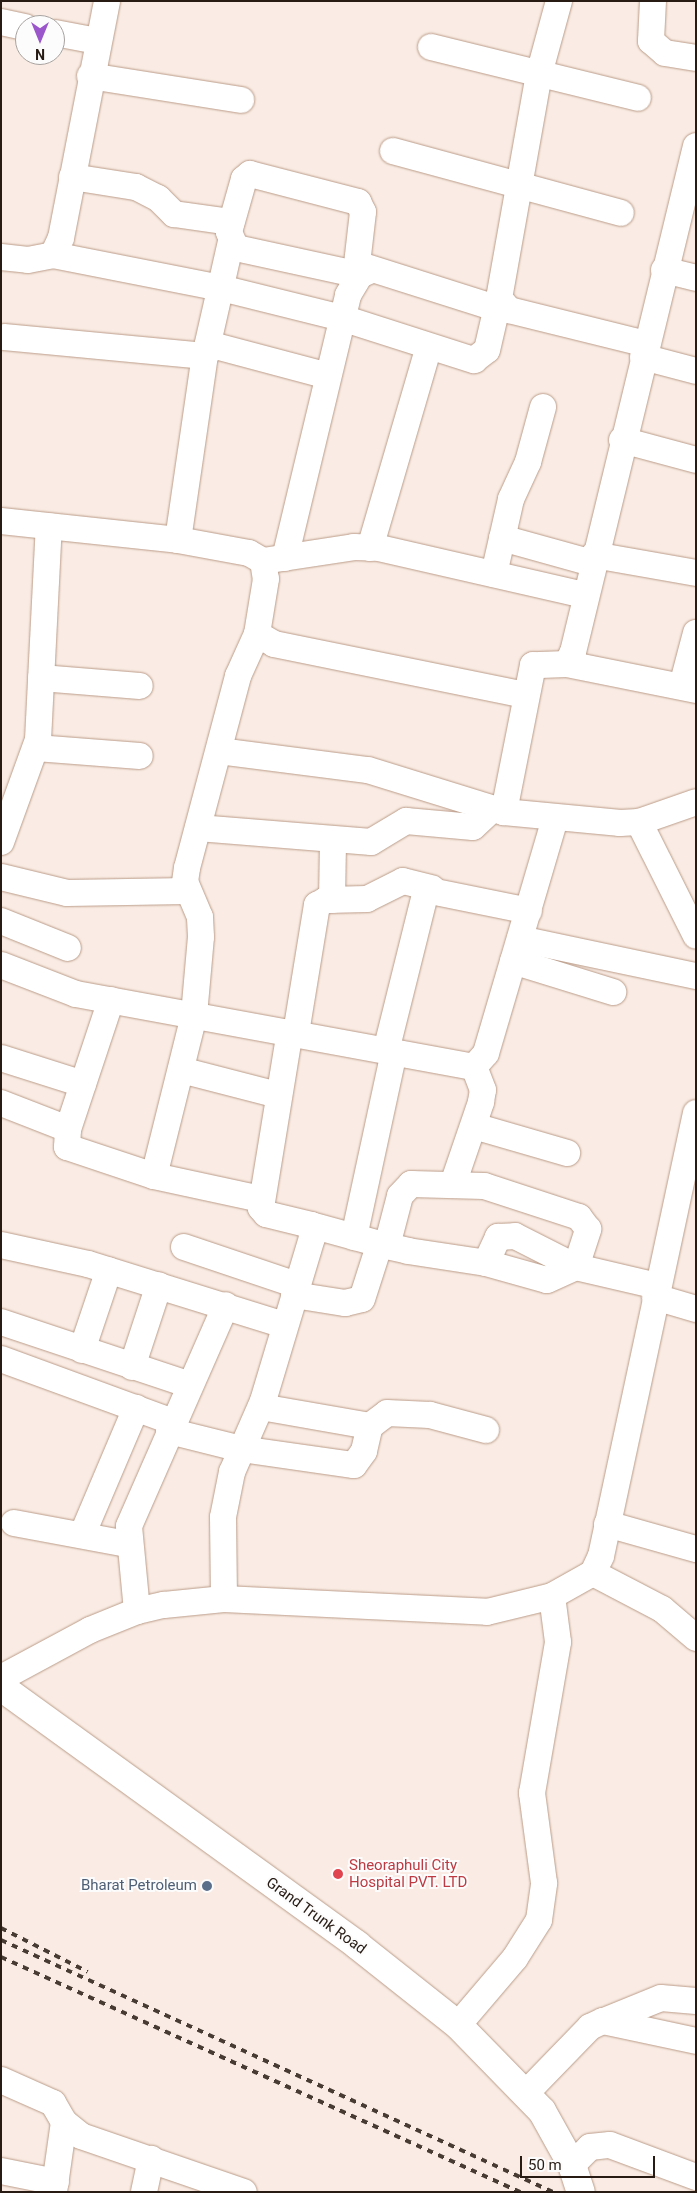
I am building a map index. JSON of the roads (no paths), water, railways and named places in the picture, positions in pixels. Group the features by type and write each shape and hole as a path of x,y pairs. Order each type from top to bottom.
{"main road":[{"name":"Grand Trunk Road","path":"1,1687 356,1945 458,2025 526,2093 572,2165 581,2192"}],"street":[{"path":"53,255 61,238 90,76 108,1"},
{"path":"1,257 28,260 53,255 221,288 342,318 465,358 482,358 498,303 539,74 559,1"},
{"path":"653,1 651,41 665,53 696,58"},
{"path":"1,22 15,25"},
{"path":"65,35 98,41"},
{"path":"431,47 638,98"},
{"path":"90,76 241,100"},
{"path":"567,664 696,146"},
{"path":"393,150 621,213"},
{"path":"178,540 207,350 240,188 250,174 358,202 364,212 357,264 365,272"},
{"path":"72,177 136,187 158,198 174,214 231,232 246,251 365,272 498,303 509,310 644,350 696,370"},
{"path":"664,270 696,278"},
{"path":"154,1176 194,1015 200,917 188,890 186,868 238,676 257,634 266,579 274,559 328,376 342,318 365,272"},
{"path":"4,337 207,350 328,376"},
{"path":"370,548 429,346"},
{"path":"494,574 502,538 543,407"},
{"path":"622,440 696,460"},
{"path":"1,520 178,540 274,559 370,548 585,595"},
{"path":"1,842 36,748 49,526"},
{"path":"502,538 593,559 696,573"},
{"path":"198,828 333,840 382,840 397,826 416,820 450,828 473,827 498,810 524,695 533,665 567,664 689,688 696,633"},
{"path":"257,634 293,650 524,695"},
{"path":"41,678 140,686"},
{"path":"36,748 140,756"},
{"path":"219,751 368,770 498,810 555,819 639,822 696,802"},
{"path":"474,1067 486,1053 555,819"},
{"path":"639,822 693,926"},
{"path":"332,900 333,840"},
{"path":"1,877 67,893 188,890"},
{"path":"184,1247 296,1290 345,1303 362,1298 383,1245 403,1188 453,1184 484,1186 579,1217 588,1229 576,1267 559,1277 537,1280 486,1263 383,1245 266,1214 260,1199 278,1095 293,1032 313,915 317,905 332,900 367,899 403,881 529,911"},
{"path":"354,1237 421,896 432,888"},
{"path":"1,921 68,948"},
{"path":"517,950 696,976"},
{"path":"517,950 613,992"},
{"path":"1,965 51,988 474,1067"},
{"path":"110,1000 68,1129 66,1141 72,1151 154,1176 260,1199"},
{"path":"1,1058 83,1084"},
{"path":"453,1184 474,1126 483,1090 474,1067"},
{"path":"181,1070 278,1095"},
{"path":"1,1103 68,1129"},
{"path":"1,1678 90,1630 137,1610 224,1599 460,1613 517,1607 552,1596 593,1572 607,1524 696,1113"},
{"path":"474,1126 567,1152"},
{"path":"224,1599 223,1518 241,1449 261,1407 284,1325 312,1238 311,1225"},
{"path":"486,1263 498,1237 506,1235 576,1267 656,1292 696,1309"},
{"path":"1,1245 109,1270 226,1305 284,1325"},
{"path":"82,1350 109,1270"},
{"path":"132,1367 159,1285"},
{"path":"137,1610 127,1544 137,1504 226,1305"},
{"path":"1,1322 190,1385"},
{"path":"1,1358 136,1408 171,1427 241,1449 354,1465 364,1451 370,1426 386,1413 404,1411 486,1430"},
{"path":"261,1407 370,1426"},
{"path":"82,1533 136,1408"},
{"path":"14,1523 42,1532 82,1533 127,1544"},
{"path":"607,1524 696,1549"},
{"path":"593,1572 636,1593 696,1638"},
{"path":"458,2025 515,1958 539,1920 544,1883 532,1793 558,1642 552,1596"},
{"path":"526,2093 590,2027 661,1998 696,2001"},
{"path":"603,2021 696,2041"},
{"path":"1,2080 42,2095 53,2102 64,2122 81,2136 244,2192"},
{"path":"1,2171 55,2187 64,2122"},
{"path":"572,2165 590,2147 610,2145 696,2177"},
{"path":"144,2192 151,2159"}],"railway":[{"path":"1,1928 88,1972"},
{"path":"1,1940 553,2192"},
{"path":"1,1957 520,2192"}],"place":[{"name":"Sheoraphuli City Hospital PVT. LTD","path":"338,1874"},
{"name":"Bharat Petroleum","path":"207,1886"}]}
